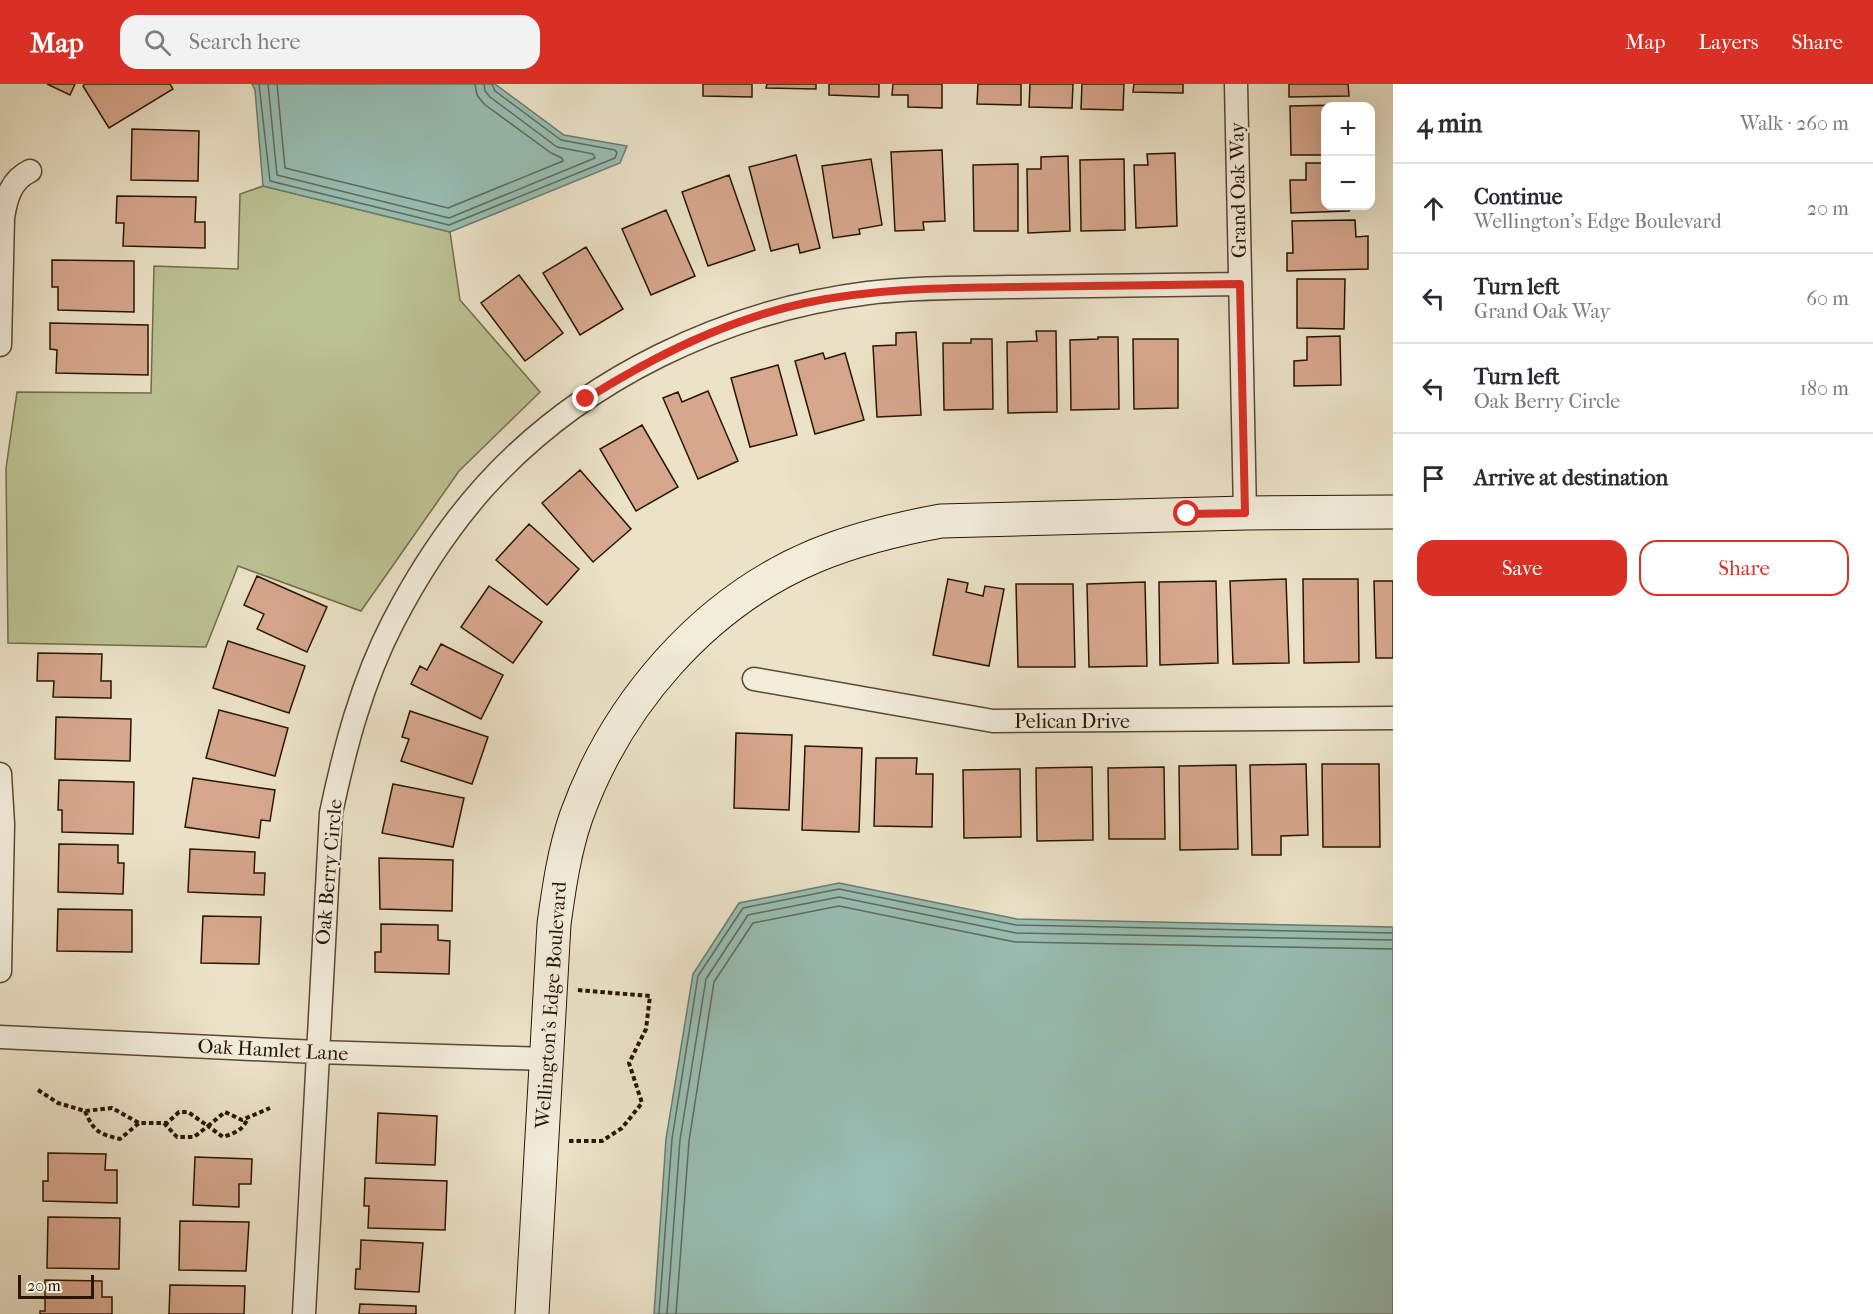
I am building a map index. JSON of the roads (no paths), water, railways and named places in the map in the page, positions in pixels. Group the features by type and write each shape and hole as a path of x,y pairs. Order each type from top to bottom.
{"street":[{"name":"Grand Oak Way","path":"1236,84 1245,513"},
{"path":"0,345 5,200 21,175 30,171"},
{"name":"Oak Berry Circle","path":"304,1314 331,813 346,744 369,677 393,623 428,561 462,513 487,484 534,439 586,399 642,365 691,341 741,321 805,303 869,292 923,289 1240,284"},
{"name":"Wellington's Edge Boulevard","path":"532,1314 554,924 561,871 576,819 596,768 622,721 654,678 691,639 726,609 765,582 813,557 863,538 941,521 1245,513 1393,512"},
{"name":"Pelican Drive","path":"754,679 993,721 1393,718"},
{"path":"0,774 3,824 0,971"},
{"name":"Oak Hamlet Lane","path":"0,1037 318,1052 546,1059"}],"water":[{"path":"252,84 495,84 564,135 627,146 620,163 450,232 263,186 255,90"},
{"path":"839,883 1017,919 1393,927 1393,1314 654,1314 666,1139 693,974 739,903"}]}
